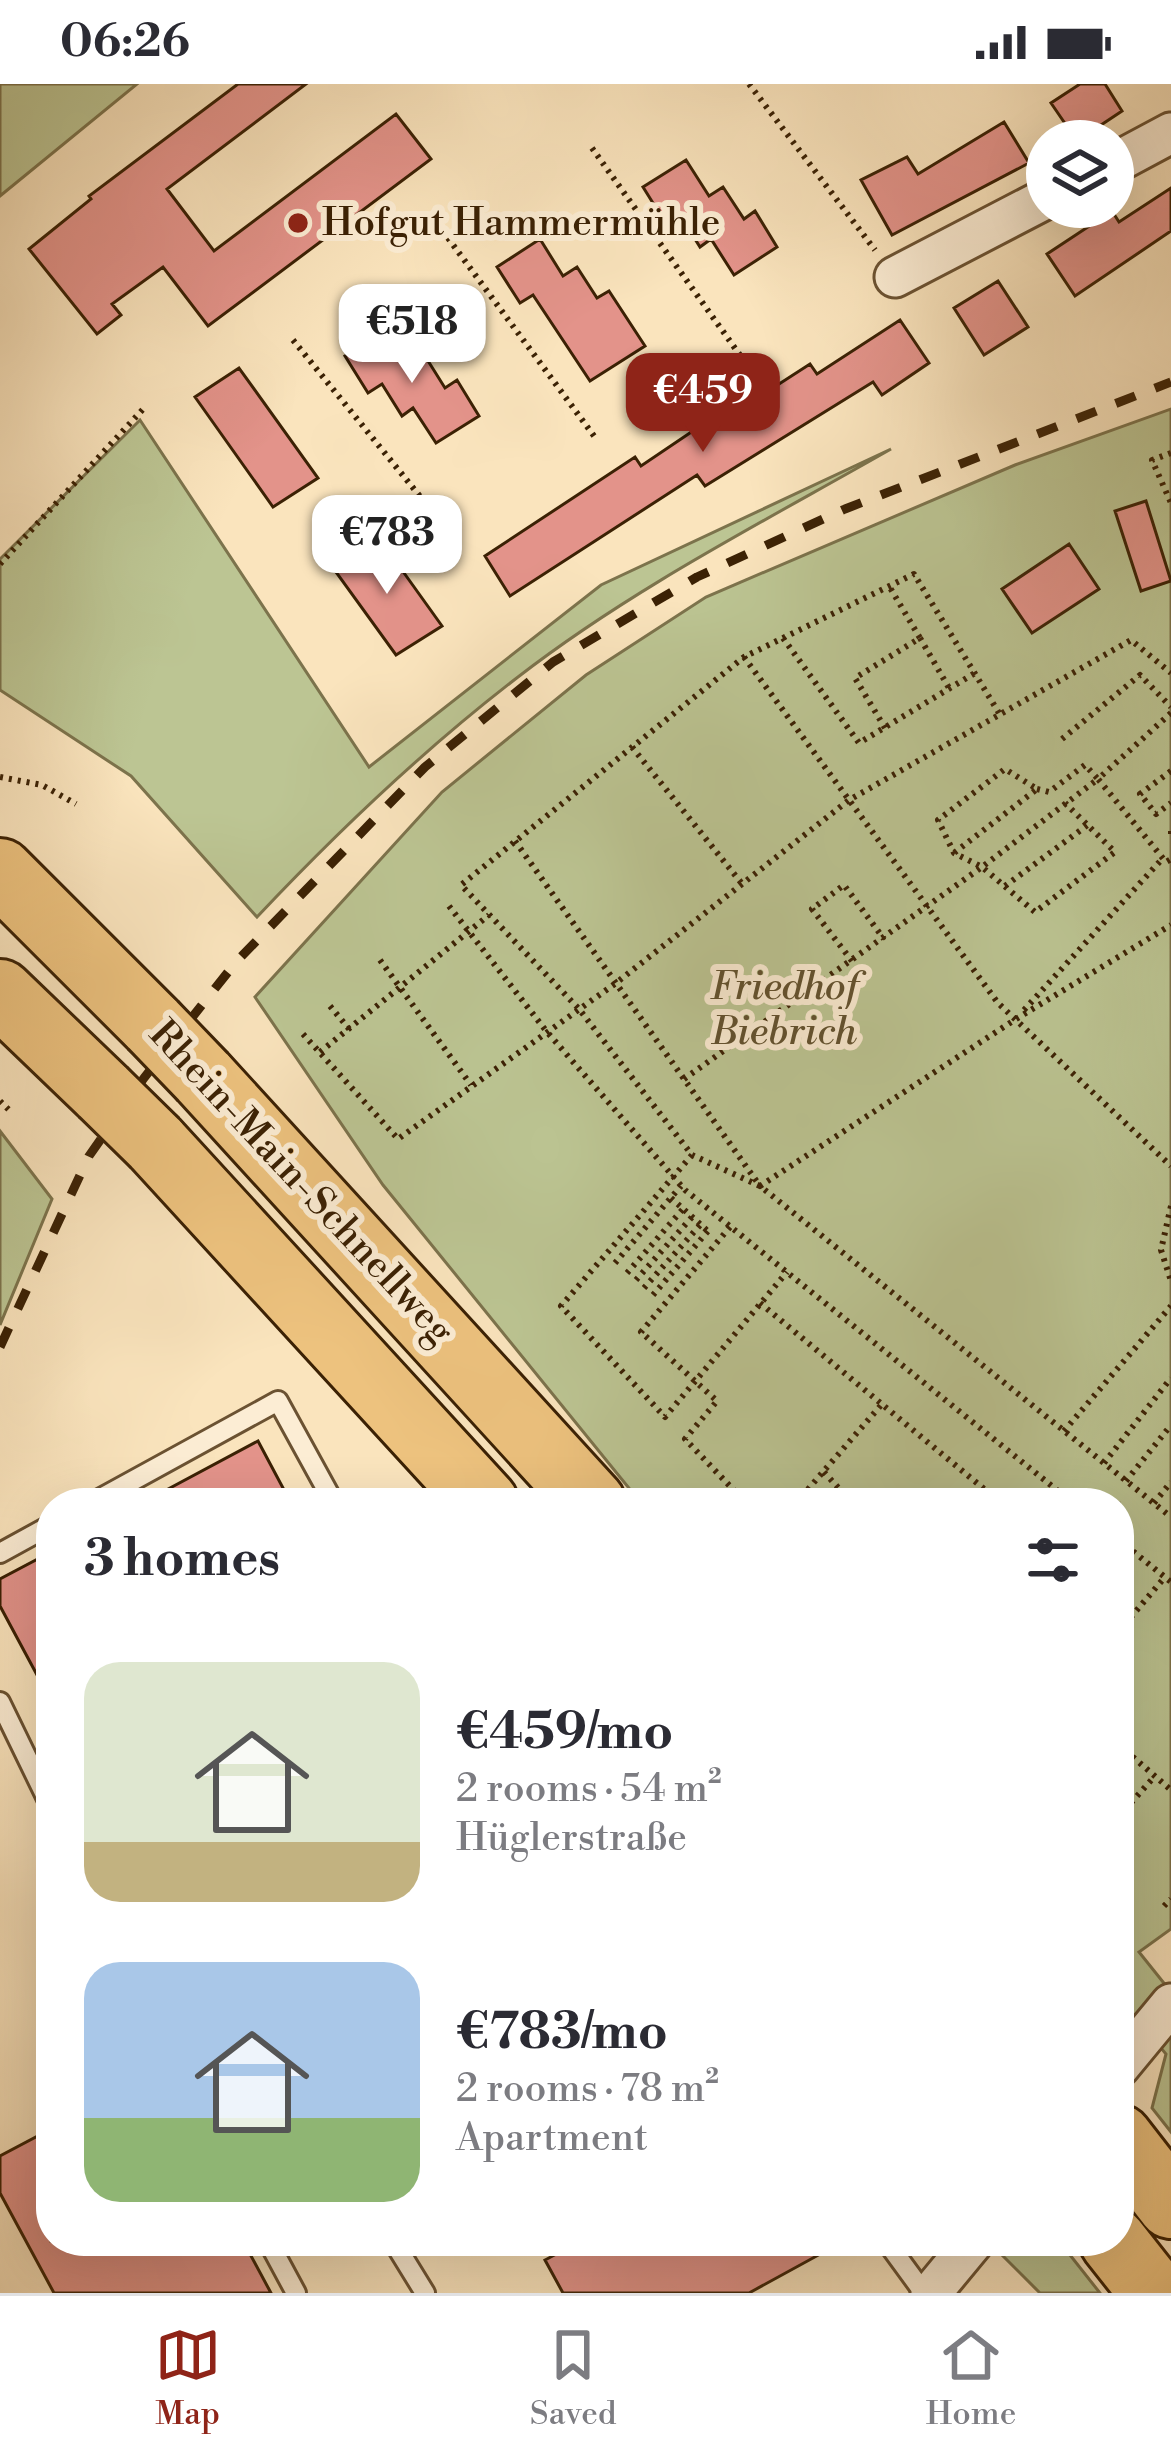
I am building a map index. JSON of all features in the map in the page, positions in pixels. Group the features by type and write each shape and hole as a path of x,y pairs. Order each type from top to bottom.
{"highway":[{"name":"Rhein-Main-Schnellweg","path":"0,872 203,1077 578,1488"},
{"name":"Rhein-Main-Schnellweg","path":"0,993 155,1143 471,1488"},
{"path":"1134,2157 1171,2205"},
{"path":"1125,2256 1154,2293"}],"street":[{"path":"1134,153 1171,134"},
{"path":"895,277 1026,209"},
{"path":"1134,2049 1170,2006"},
{"path":"928,2293 961,2256"}],"lane":[{"path":"119,1488 278,1401 326,1488"},
{"path":"0,1553 36,1533"},
{"path":"0,1702 36,1776"},
{"path":"276,2256 296,2293"},
{"path":"405,2256 425,2293"},
{"path":"898,2256 928,2293"}],"path":[{"path":"749,84 895,277"},
{"path":"592,148 742,358"},
{"path":"448,238 594,436"},
{"path":"293,340 440,521"},
{"path":"0,564 145,407"},
{"path":"1171,453 1152,460 1171,503"},
{"path":"999,712 914,574 743,656 461,885 579,1010 692,1155 760,1186 1171,1517"},
{"path":"889,586 950,688"},
{"path":"783,638 859,743 975,673"},
{"path":"885,728 855,678 920,638"},
{"path":"303,1034 398,1139 616,983 850,800 1131,640 1171,674"},
{"path":"743,656 928,908 1016,1019 1171,1166"},
{"path":"684,1079 928,908 1098,779 1171,710 1140,675 1062,739"},
{"path":"631,746 743,885"},
{"path":"1016,1019 1167,858 1085,765 1049,791 1005,769 938,820 953,854 982,867 1035,912 1115,852 1065,803"},
{"path":"1171,770 1140,794 1156,814 1171,803"},
{"path":"0,777 42,785 76,804"},
{"path":"953,854 1037,789"},
{"path":"1005,886 1090,824"},
{"path":"515,841 760,1186"},
{"path":"852,961 812,909 844,885 884,939"},
{"path":"448,906 547,1032 681,1186 1054,1488"},
{"path":"319,1053 489,915"},
{"path":"760,1186 1016,1019 1171,925"},
{"path":"380,960 471,1085"},
{"path":"330,1006 350,1030"},
{"path":"0,1101 9,1110"},
{"path":"692,1155 562,1306 664,1417 787,1273"},
{"path":"615,1263 681,1186"},
{"path":"671,1198 707,1230"},
{"path":"1171,1206 1161,1250 1171,1281"},
{"path":"627,1273 683,1209"},
{"path":"636,1280 692,1217"},
{"path":"730,1226 641,1332 717,1401 685,1439 732,1488"},
{"path":"644,1288 707,1230"},
{"path":"652,1295 707,1230"},
{"path":"760,1303 983,1488"},
{"path":"1064,1431 1171,1306"},
{"path":"1104,1463 1171,1378"},
{"path":"810,1488 882,1404"},
{"path":"1126,1481 1171,1425"},
{"path":"824,1472 838,1488"},
{"path":"1154,1503 1171,1482"},
{"path":"1134,1552 1168,1579 1134,1614"},
{"path":"1134,1757 1171,1790"},
{"path":"1134,1799 1155,1776"}],"green space":[{"path":"0,84 137,84 0,196"},
{"name":"Friedhof Biebrich","path":"1171,409 1171,1929 1139,1952 1171,1992 1171,2132 1152,2108 1166,2054 1134,2015 1134,1488 629,1488 383,1185 255,997 442,792 586,675 706,597 1015,465"},
{"path":"140,420 369,767 601,585 891,449 700,557 562,645 415,762 257,917 131,776 0,690 0,559"},
{"path":"0,1131 52,1199 0,1325"},
{"path":"1003,2256 1071,2256 1100,2293 1040,2293"}],"building":[{"name":"Hofgut Hammermühle","path":"238,84 306,84 167,189 214,251 396,114 431,159 208,326 163,267 112,304 121,315 97,334 29,249 89,196"},
{"path":"1080,84 1105,84 1122,111 1108,120 1063,120 1051,103"},
{"path":"1004,122 1026,158 1026,165 892,235 861,180 907,157 918,174"},
{"path":"686,160 709,196 723,187 744,219 755,211 777,247 734,275 711,239 700,247 680,215 666,224 643,187"},
{"path":"1171,188 1171,231 1075,296 1047,254 1086,228 1134,228 1134,212"},
{"path":"540,239 563,276 577,267 597,298 609,291 645,346 590,381 533,295 520,303 497,267"},
{"path":"998,281 1028,327 984,355 954,308"},
{"path":"900,320 929,363 882,395 873,382 705,486 697,475 510,596 485,556 635,457 641,466 724,410 728,417 810,364 817,374"},
{"path":"388,329 411,365 425,356 445,388 457,380 479,416 436,443 413,408 402,416 382,384 368,393 345,356"},
{"path":"239,368 318,478 273,507 195,397"},
{"path":"1146,501 1171,581 1141,591 1115,511"},
{"path":"379,538 442,626 396,655 333,568"},
{"path":"1069,544 1099,589 1032,633 1002,589"},
{"path":"258,1441 283,1488 170,1488"},
{"path":"36,1560 36,1673 0,1606 0,1579"},
{"path":"36,2137 36,2256 251,2256 271,2293 54,2293 0,2193 0,2156"},
{"path":"553,2256 817,2256 749,2293 563,2293 545,2260"}],"railway":[{"path":"0,1347 89,1156 144,1078 236,962 425,767 553,662 697,577 845,509 1171,382"}],"place":[{"name":"Hofgut Hammermühle","path":"298,223"}]}
